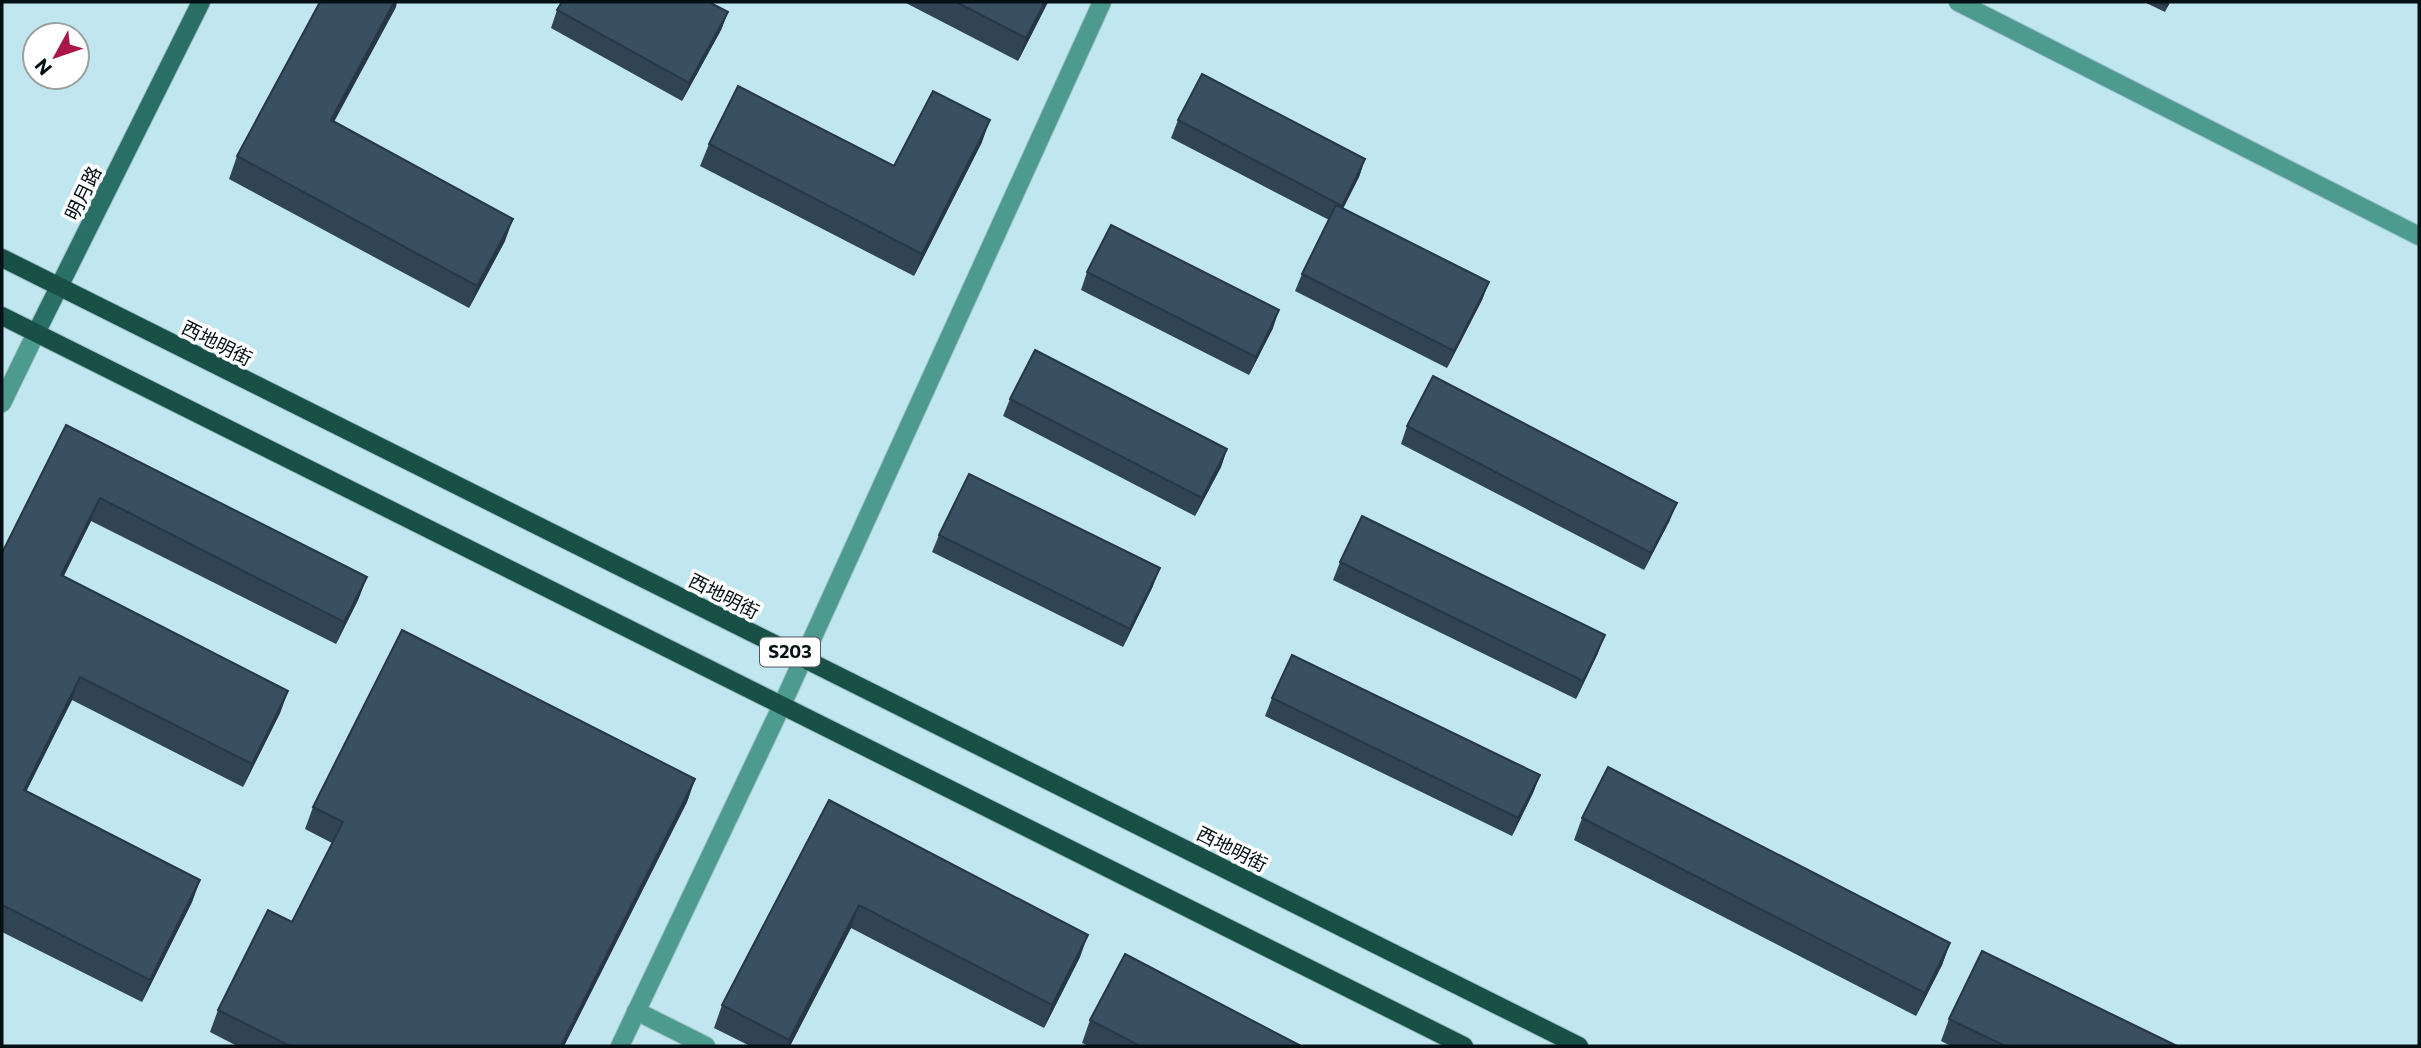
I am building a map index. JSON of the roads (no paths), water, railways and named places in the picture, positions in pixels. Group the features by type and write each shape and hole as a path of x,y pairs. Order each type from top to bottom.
{"main road":[{"name":"西地明街","path":"2,258 1579,1046"},
{"name":"S203","path":"2,316 1464,1046"}],"street":[{"name":"明月路","path":"2,403 201,2"},
{"path":"620,1046 782,705 1102,2"},
{"path":"1958,2 2419,236"},
{"path":"636,1011 706,1046"}]}
